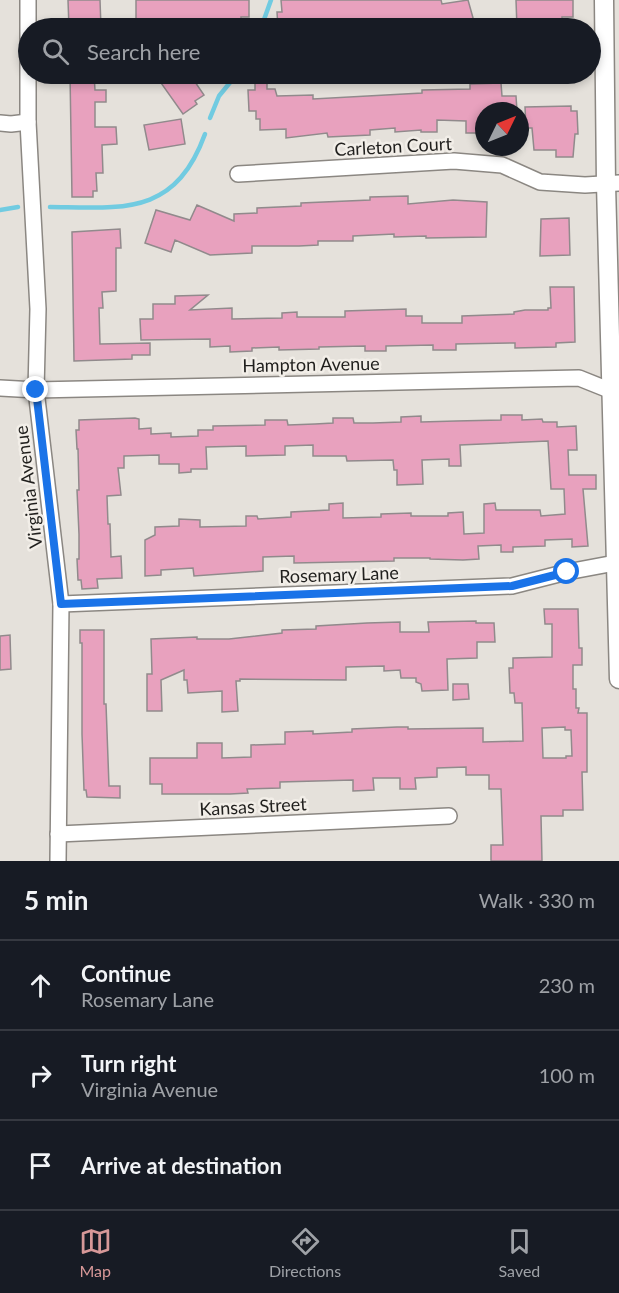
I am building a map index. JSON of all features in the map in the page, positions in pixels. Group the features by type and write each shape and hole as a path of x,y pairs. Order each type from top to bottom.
{"street":[{"name":"Virginia Avenue","path":"28,0 28,18"},
{"path":"604,0 613,184 615,563 619,620 619,680"},
{"name":"Virginia Avenue","path":"28,84 38,309 36,390 61,604 58,861"},
{"path":"0,123 28,122"},
{"name":"Carleton Court","path":"238,174 454,161 502,165 540,182 613,184"},
{"name":"Hampton Avenue","path":"0,388 36,390 579,378 615,392"},
{"name":"Rosemary Lane","path":"61,604 512,586 615,563"},
{"name":"Kansas Street","path":"58,834 449,816"}],"building":[{"path":"68,0 100,0 101,18 69,18"},
{"path":"136,0 249,0 249,17 136,18"},
{"path":"281,0 441,0 442,4 468,0 473,18 277,18 277,12 282,12"},
{"path":"516,0 573,0 573,17 517,18"},
{"path":"70,84 95,84 95,90 106,90 106,102 95,102 95,127 116,127 117,144 102,145 103,173 96,173 97,191 93,191 93,197 72,197"},
{"path":"162,84 196,84 204,95 195,101 197,104 183,114"},
{"path":"255,84 267,84 267,89 275,89 277,96 313,95 313,99 422,93 422,90 470,89 470,84 501,84 502,96 516,96 516,102 475,102 475,133 466,133 466,121 437,120 437,132 421,132 421,130 395,132 395,128 370,130 370,135 328,137 327,133 286,138 286,129 260,130 260,119 256,119 256,111 249,111 248,90 255,90"},
{"path":"571,106 571,111 577,111 578,134 575,134 573,157 556,157 556,150 534,150 532,128 529,128 529,107"},
{"path":"181,119 185,144 149,150 144,125"},
{"path":"408,196 408,204 453,200 487,202 486,237 394,237 394,234 353,236 353,241 318,241 318,245 299,246 252,246 252,253 210,255 175,240 171,252 145,243 156,210 190,220 197,205 234,221 234,214 257,213 257,208 301,206 301,203 370,200 370,197"},
{"path":"569,218 570,255 540,256 541,219"},
{"path":"120,229 121,248 116,248 116,291 102,292 103,308 99,308 100,344 150,343 150,355 132,355 132,359 74,361 72,232"},
{"path":"550,287 574,287 575,342 556,343 556,347 515,348 515,343 456,344 456,350 433,350 433,345 386,346 386,351 365,351 365,346 279,350 279,347 252,348 252,351 230,352 230,346 210,347 210,339 141,340 140,319 153,319 153,304 175,304 175,296 208,295 190,310 232,308 232,319 282,318 282,313 297,312 297,317 345,317 345,311 406,309 406,316 422,316 422,323 462,323 462,316 548,310 551,308"},
{"path":"501,415 522,415 522,420 542,419 543,422 557,422 557,427 576,426 577,450 568,450 569,475 596,475 596,489 583,489 588,546 572,547 572,539 545,540 545,546 513,547 513,552 501,552 501,545 478,546 479,559 463,560 394,558 394,561 294,563 294,556 263,557 263,571 194,576 193,568 161,570 161,575 145,576 145,540 155,535 155,527 179,526 179,519 200,520 200,527 246,526 246,516 257,516 258,519 291,517 291,512 329,510 329,504 343,503 343,518 411,513 411,516 448,516 448,513 463,512 464,534 484,533 484,504 495,503 496,510 540,510 541,516 565,514 564,489 551,489 548,441 460,445 461,466 449,466 449,459 422,460 423,484 397,485 397,470 394,470 393,460 347,461 346,456 313,456 313,445 285,446 285,455 246,456 246,446 206,447 207,469 191,469 191,472 179,473 179,464 159,464 159,455 124,456 124,468 118,468 121,495 107,496 111,557 121,556 122,578 97,579 98,588 82,589 81,580 78,580 77,490 79,490 76,430 79,430 79,420 135,418 139,419 139,429 151,428 151,434 171,433 171,437 198,436 198,430 213,430 213,426 265,425 265,420 287,420 288,425 333,423 333,418 353,418 354,423 401,422 401,417 421,416 421,422 501,420"},
{"path":"544,609 578,609 582,665 573,665 573,689 576,689 578,713 587,713 587,772 582,772 583,810 563,810 563,816 541,816 542,861 491,861 491,845 503,845 501,789 489,789 489,775 466,775 466,767 437,768 437,777 415,778 416,789 400,789 400,778 373,778 374,790 353,791 353,780 280,782 280,788 247,789 248,793 230,794 162,794 162,784 150,784 150,758 197,758 197,743 222,743 222,758 251,757 251,745 285,744 285,732 313,731 313,734 397,727 408,727 408,729 483,728 483,742 523,741 522,703 515,703 514,693 510,693 509,668 513,668 513,658 552,657 552,624 545,624","holes":["565,727 565,730 571,730 572,756 543,758 542,728"]},
{"path":"476,621 476,623 494,623 495,642 477,642 477,658 447,659 448,690 422,691 421,684 416,682 416,678 401,678 400,670 384,671 384,666 346,667 346,680 240,679 236,681 238,711 222,712 222,691 188,693 184,670 161,680 162,711 147,711 147,674 152,674 151,639 197,637 197,639 229,639 282,633 282,630 316,629 316,626 400,622 400,632 429,632 428,622"},
{"path":"80,630 104,630 104,704 106,704 109,786 120,786 120,798 87,797 86,790 84,790"},
{"path":"10,635 11,669 0,670 0,636"},
{"path":"453,684 468,684 469,699 453,700"}],"waterway":[{"path":"265,18 271,0"},
{"path":"210,118 219,96 229,84"},
{"path":"50,207 101,208 144,202 162,193 179,180 193,161 205,134"},
{"path":"0,210 18,207"}],"route":[{"path":"36,390 61,604 512,586 567,572"}]}
